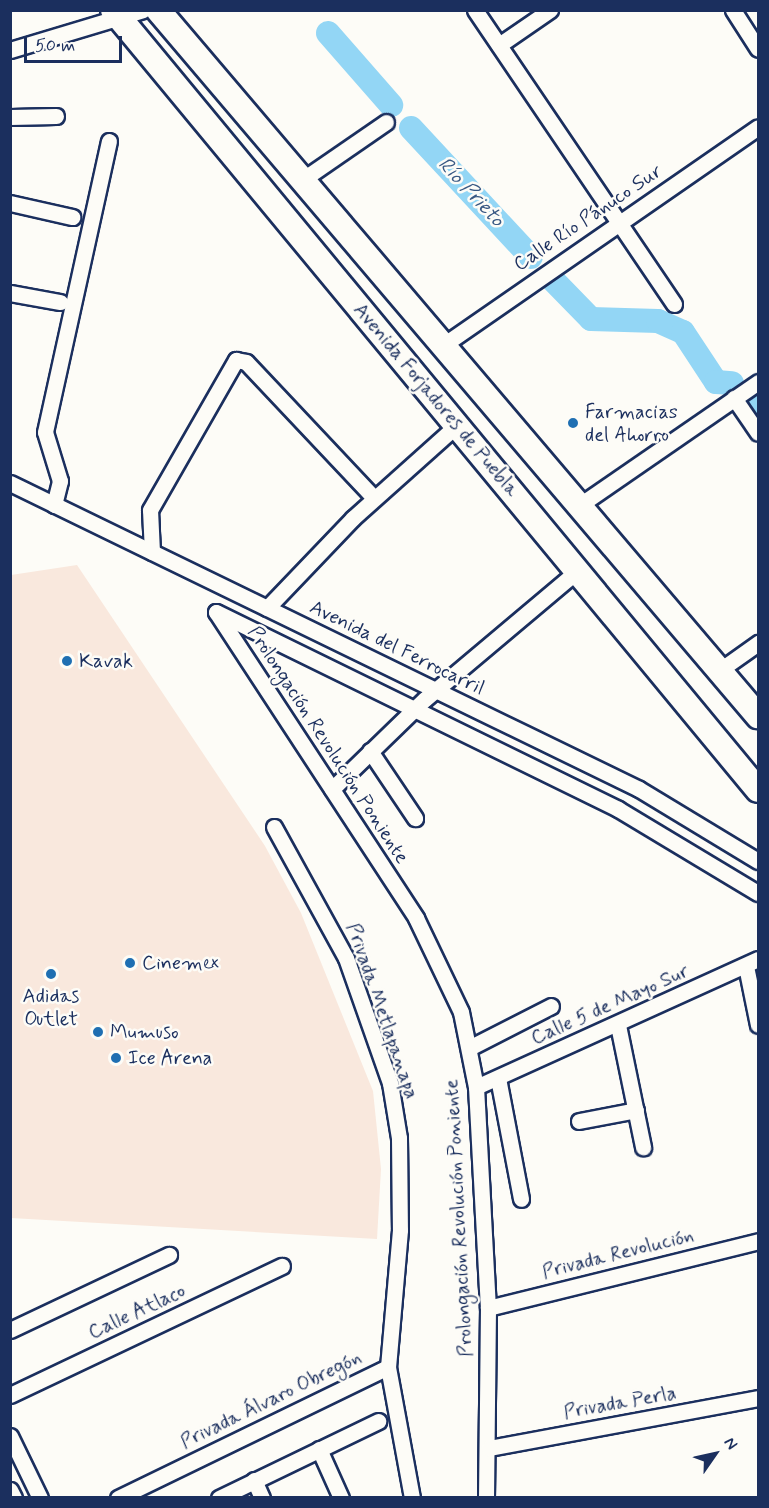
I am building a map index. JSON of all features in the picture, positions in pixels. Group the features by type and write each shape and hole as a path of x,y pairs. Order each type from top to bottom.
{"main road":[{"name":"Avenida Forjadores de Puebla","path":"158,10 548,472 759,716"},
{"name":"Avenida Forjadores de Puebla","path":"116,14 759,789"},
{"path":"479,452 503,446 507,423"},
{"path":"517,497 526,476 548,472"}],"street":[{"path":"10,50 116,14 143,10"},
{"path":"475,10 674,304"},
{"path":"499,45 550,10"},
{"path":"733,10 759,49"},
{"path":"10,117 56,116"},
{"path":"302,180 386,122"},
{"name":"Calle Río Pánuco Sur","path":"442,346 759,127"},
{"path":"54,505 60,481 45,432 109,141"},
{"path":"10,203 72,217"},
{"path":"10,293 60,302"},
{"path":"152,552 150,510 232,363 240,359 374,498"},
{"path":"578,507 759,382"},
{"path":"734,398 759,433"},
{"path":"267,608 374,498 457,425"},
{"name":"Avenida del Ferrocarril","path":"10,483 639,789 759,861"},
{"path":"332,789 436,690 578,570"},
{"name":"Prolongación Revolución Poniente","path":"415,709 216,612 431,944 461,1012 476,1087 488,1308 489,1448 486,1497"},
{"path":"720,670 759,643"},
{"path":"415,709 670,836 759,893"},
{"path":"370,751 415,818"},
{"name":"Privada Metlapanapa","path":"274,826 346,958 390,1083 399,1138 399,1230 388,1367"},
{"path":"752,962 759,1025"},
{"name":"Calle 5 de Mayo Sur","path":"476,1087 618,1025 752,962"},
{"path":"469,1048 551,1006"},
{"path":"618,1025 643,1147"},
{"path":"498,1078 522,1199"},
{"path":"579,1121 636,1110"},
{"name":"Privada Revolución","path":"488,1308 759,1241"},
{"path":"10,1330 169,1255"},
{"name":"Calle Atlaco","path":"10,1395 282,1266"},
{"name":"Privada Álvaro Obregón","path":"118,1497 388,1367 412,1497"},
{"name":"Privada Perla","path":"489,1448 759,1398"},
{"path":"219,1497 378,1421"},
{"path":"10,1436 40,1497"},
{"path":"319,1449 341,1497"},
{"path":"254,1480 262,1497"},
{"path":"10,1490 14,1497"}],"shaded area":[{"path":"77,565 265,846 301,913 373,1091 381,1169 377,1239 11,1218 11,575"}],"waterway":[{"name":"Río Prieto","path":"328,33 391,105"},
{"name":"Río Prieto","path":"411,128 531,257"},
{"name":"Río Prieto","path":"551,278 591,319 658,321 683,332 716,382 732,383"},
{"name":"Río Prieto","path":"746,401 758,416"}],"place":[{"name":"Farmacias del Ahorro","path":"573,423"},
{"name":"Kavak","path":"67,661"},
{"name":"Cinemex","path":"130,963"},
{"name":"Adidas Outlet","path":"51,974"},
{"name":"Mumuso","path":"98,1032"},
{"name":"Ice Arena","path":"116,1058"}]}
